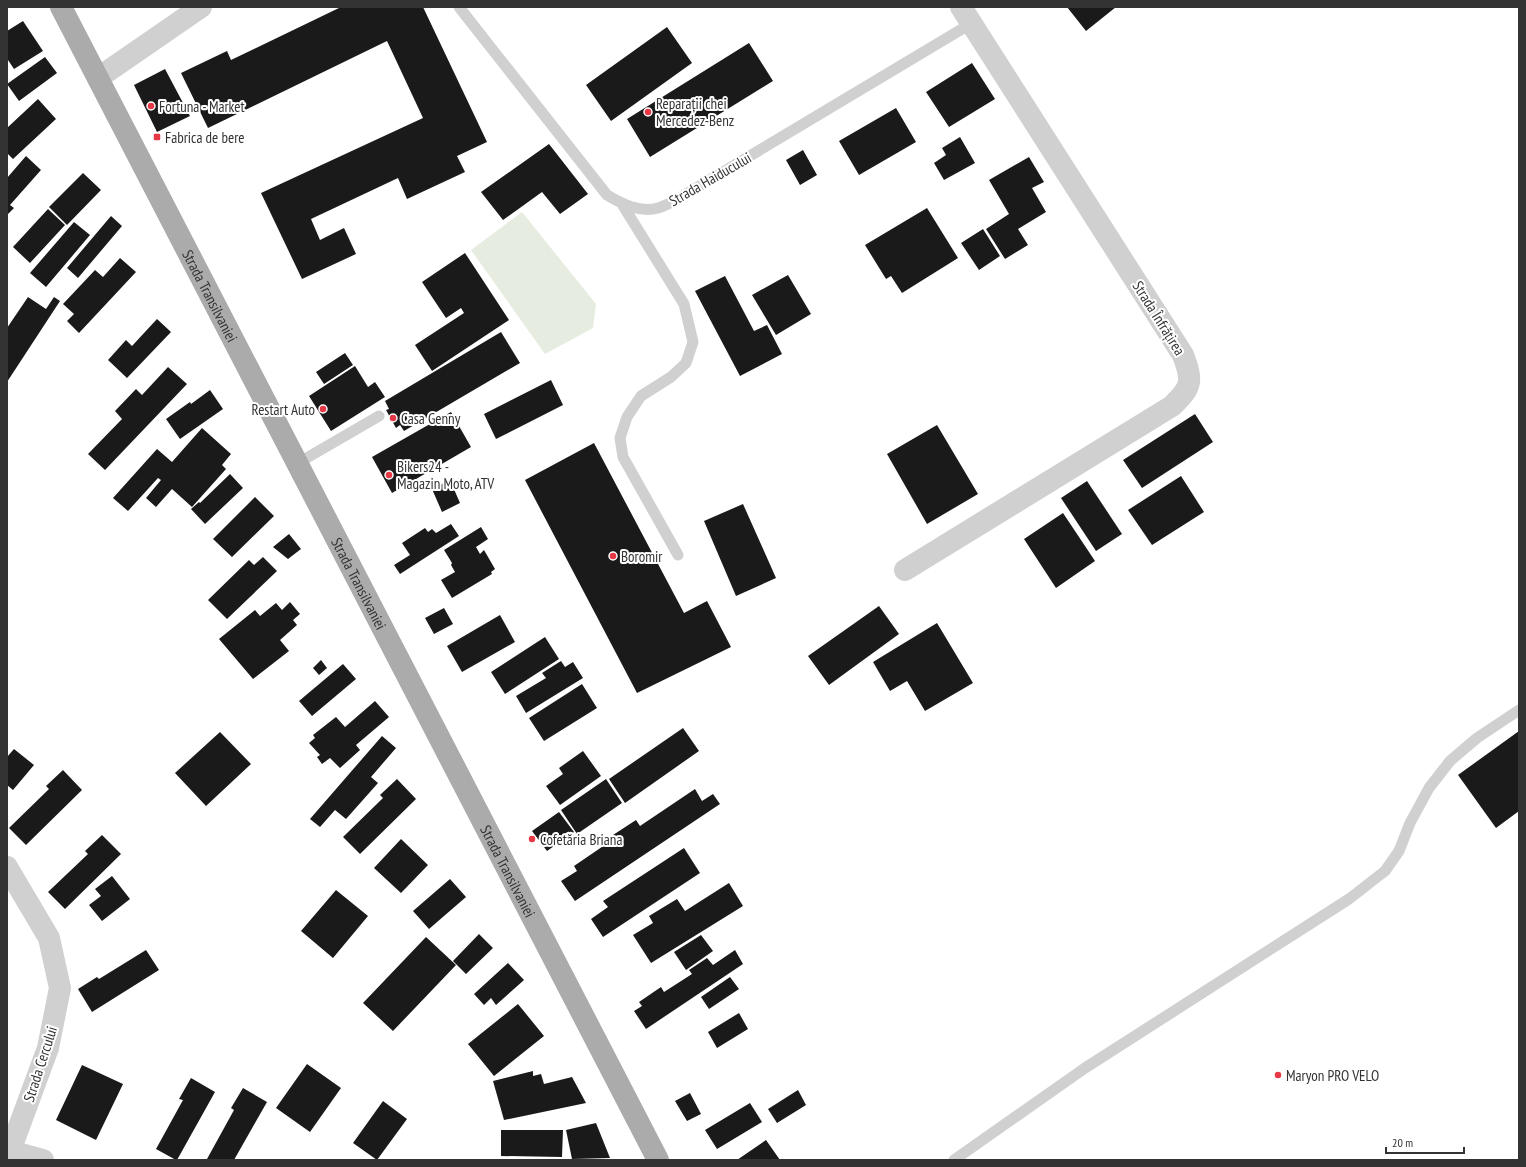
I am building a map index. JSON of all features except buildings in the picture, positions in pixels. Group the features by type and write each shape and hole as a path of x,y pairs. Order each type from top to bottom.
{"main road":[{"name":"Strada Transilvaniei","path":"61,7 658,1160"}],"street":[{"path":"98,78 201,7"},
{"name":"Strada Înfrățirea","path":"905,570 1172,406 1185,394 1190,382 1188,368 1183,355 967,15"},
{"name":"Strada Cercului","path":"7,867 49,938 60,988 48,1048 8,1150"},
{"path":"8,1150 43,1160"}],"lane":[{"name":"Strada Haiducului","path":"459,7 607,195 622,204 642,209 657,209 678,199 967,15"},
{"path":"622,204 684,304 693,342 686,363 671,377 640,396 627,417 620,438 623,457 678,555"},
{"path":"298,464 379,416"},
{"path":"954,1160 1085,1068 1349,899 1385,871 1399,852 1410,823 1429,788 1450,761 1478,738 1519,710"}],"shaded area":[{"path":"522,212 596,304 593,328 545,354 471,250"}],"place":[{"name":"Fortuna - Market","path":"151,106"},
{"name":"Reparații chei Mercedez-Benz","path":"648,112"},
{"name":"Fabrica de bere","path":"157,137"},
{"name":"Restart Auto","path":"323,409"},
{"name":"Casa Genny","path":"393,418"},
{"name":"Bikers24 - Magazin Moto, ATV","path":"389,475"},
{"name":"Boromir","path":"613,556"},
{"name":"Cofetăria Briana","path":"532,839"},
{"name":"Maryon PRO VELO","path":"1278,1075"}]}
